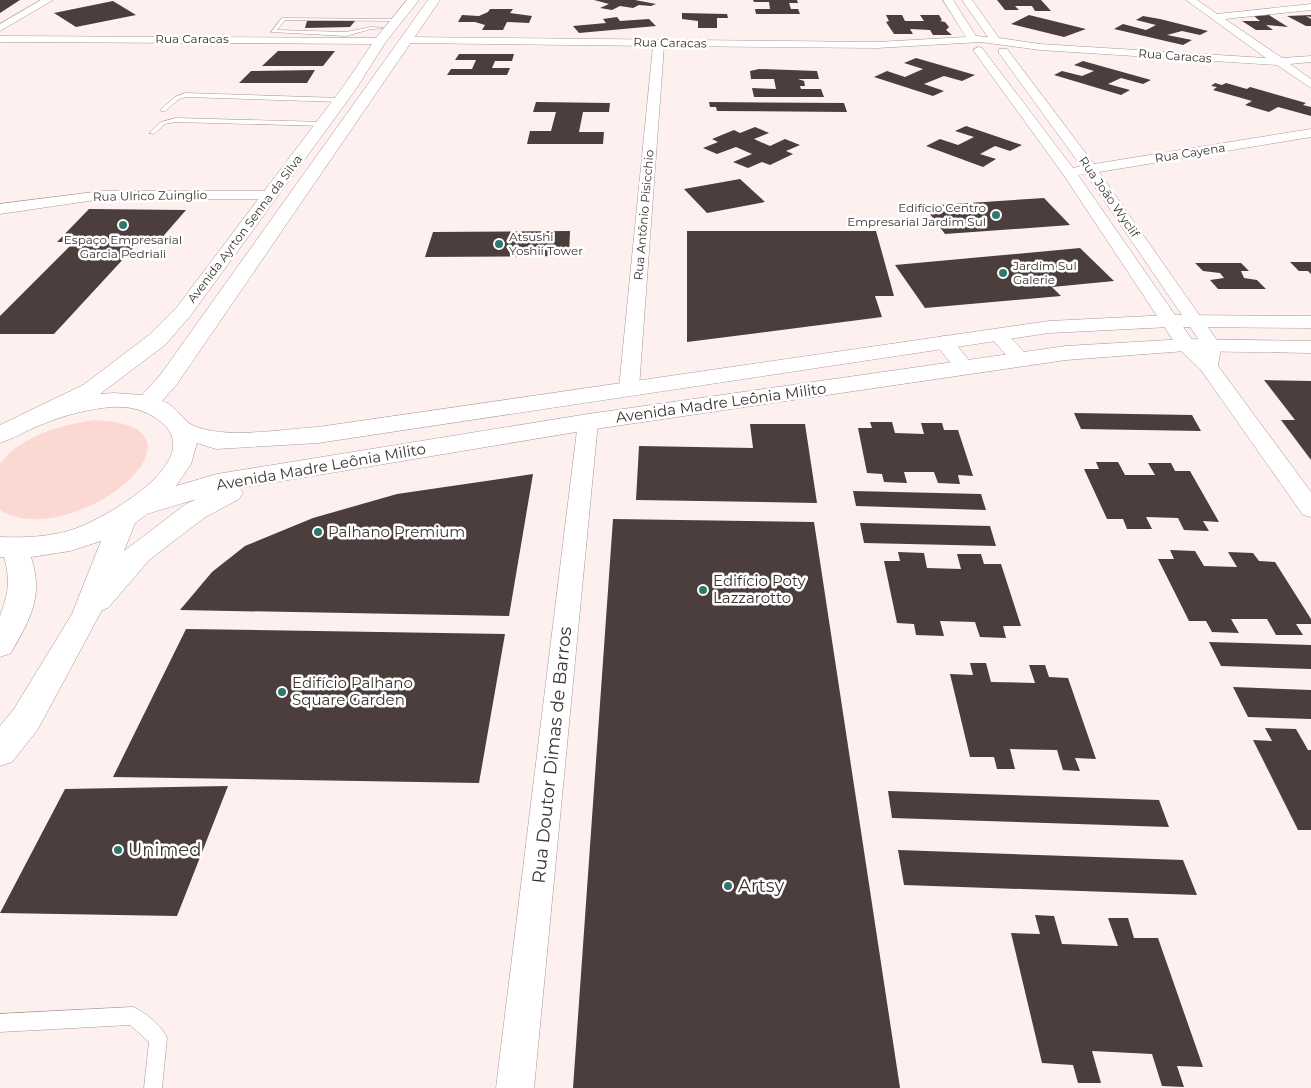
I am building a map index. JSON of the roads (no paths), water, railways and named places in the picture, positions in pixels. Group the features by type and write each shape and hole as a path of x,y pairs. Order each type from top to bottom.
{"main road":[{"name":"Avenida Ayrton Senna da Silva","path":"38,416 91,390 157,340 184,311 271,196 389,30 413,0"},
{"name":"Avenida Ayrton Senna da Silva","path":"147,404 169,379 434,0"},
{"name":"Avenida Madre Leônia Milito","path":"182,430 216,441 318,435 1049,327 1170,321 1311,322"},
{"name":"Avenida Madre Leônia Milito","path":"130,513 217,483 588,422 1066,353 1186,345 1210,356 1311,347"},
{"path":"0,434 38,416 67,406 96,401 123,400 147,404 169,414 182,430 185,447 178,467 162,488 130,513 89,534 51,545 8,548 23,573 24,593 17,616 0,644"},
{"path":"85,617 139,553 195,511 263,476"},
{"path":"0,751 26,719 85,617 130,513"}],"street":[{"path":"1,34 48,0"},
{"name":"Rua João Wyclif","path":"948,0 974,45 1069,172 1186,345"},
{"name":"Rua João Wyclif","path":"967,0 1090,169 1196,322 1210,356 1311,508"},
{"path":"1192,0 1311,84"},
{"path":"1215,17 1311,7"},
{"name":"Rua Caracas","path":"1,34 389,30"},
{"name":"Rua Caracas","path":"406,40 934,44 1040,47 1280,62 1311,59"},
{"name":"Rua Antônio Pisicchio","path":"629,388 659,43"},
{"name":"Rua Cayena","path":"1069,172 1311,134"},
{"name":"Rua Ulrico Zuinglio","path":"0,209 102,194 271,196"},
{"path":"998,335 1020,360"},
{"path":"944,342 964,368"},
{"name":"Rua Doutor Dimas de Barros","path":"515,1088 588,422"}],"lane":[{"path":"389,30 290,19 284,19 273,32 346,34 371,28 389,30"},
{"path":"163,110 177,98 185,96 341,100"},
{"path":"152,133 163,123 176,120 324,124"},
{"path":"0,1023 132,1016 158,1038 152,1088"}],"place":[{"name":"Edifício Centro Empresarial Jardim Sul","path":"996,215"},
{"name":"Espaço Empresarial Garcia Pedriali","path":"123,225"},
{"name":"Atsushi Yoshii Tower","path":"499,244"},
{"name":"Jardim Sul Galerie","path":"1003,273"},
{"name":"Palhano Premium","path":"318,532"},
{"name":"Edifício Poty Lazzarotto","path":"703,590"},
{"name":"Edifício Palhano Square Garden","path":"282,692"},
{"name":"Unimed","path":"118,850"},
{"name":"Artsy","path":"728,886"}]}
